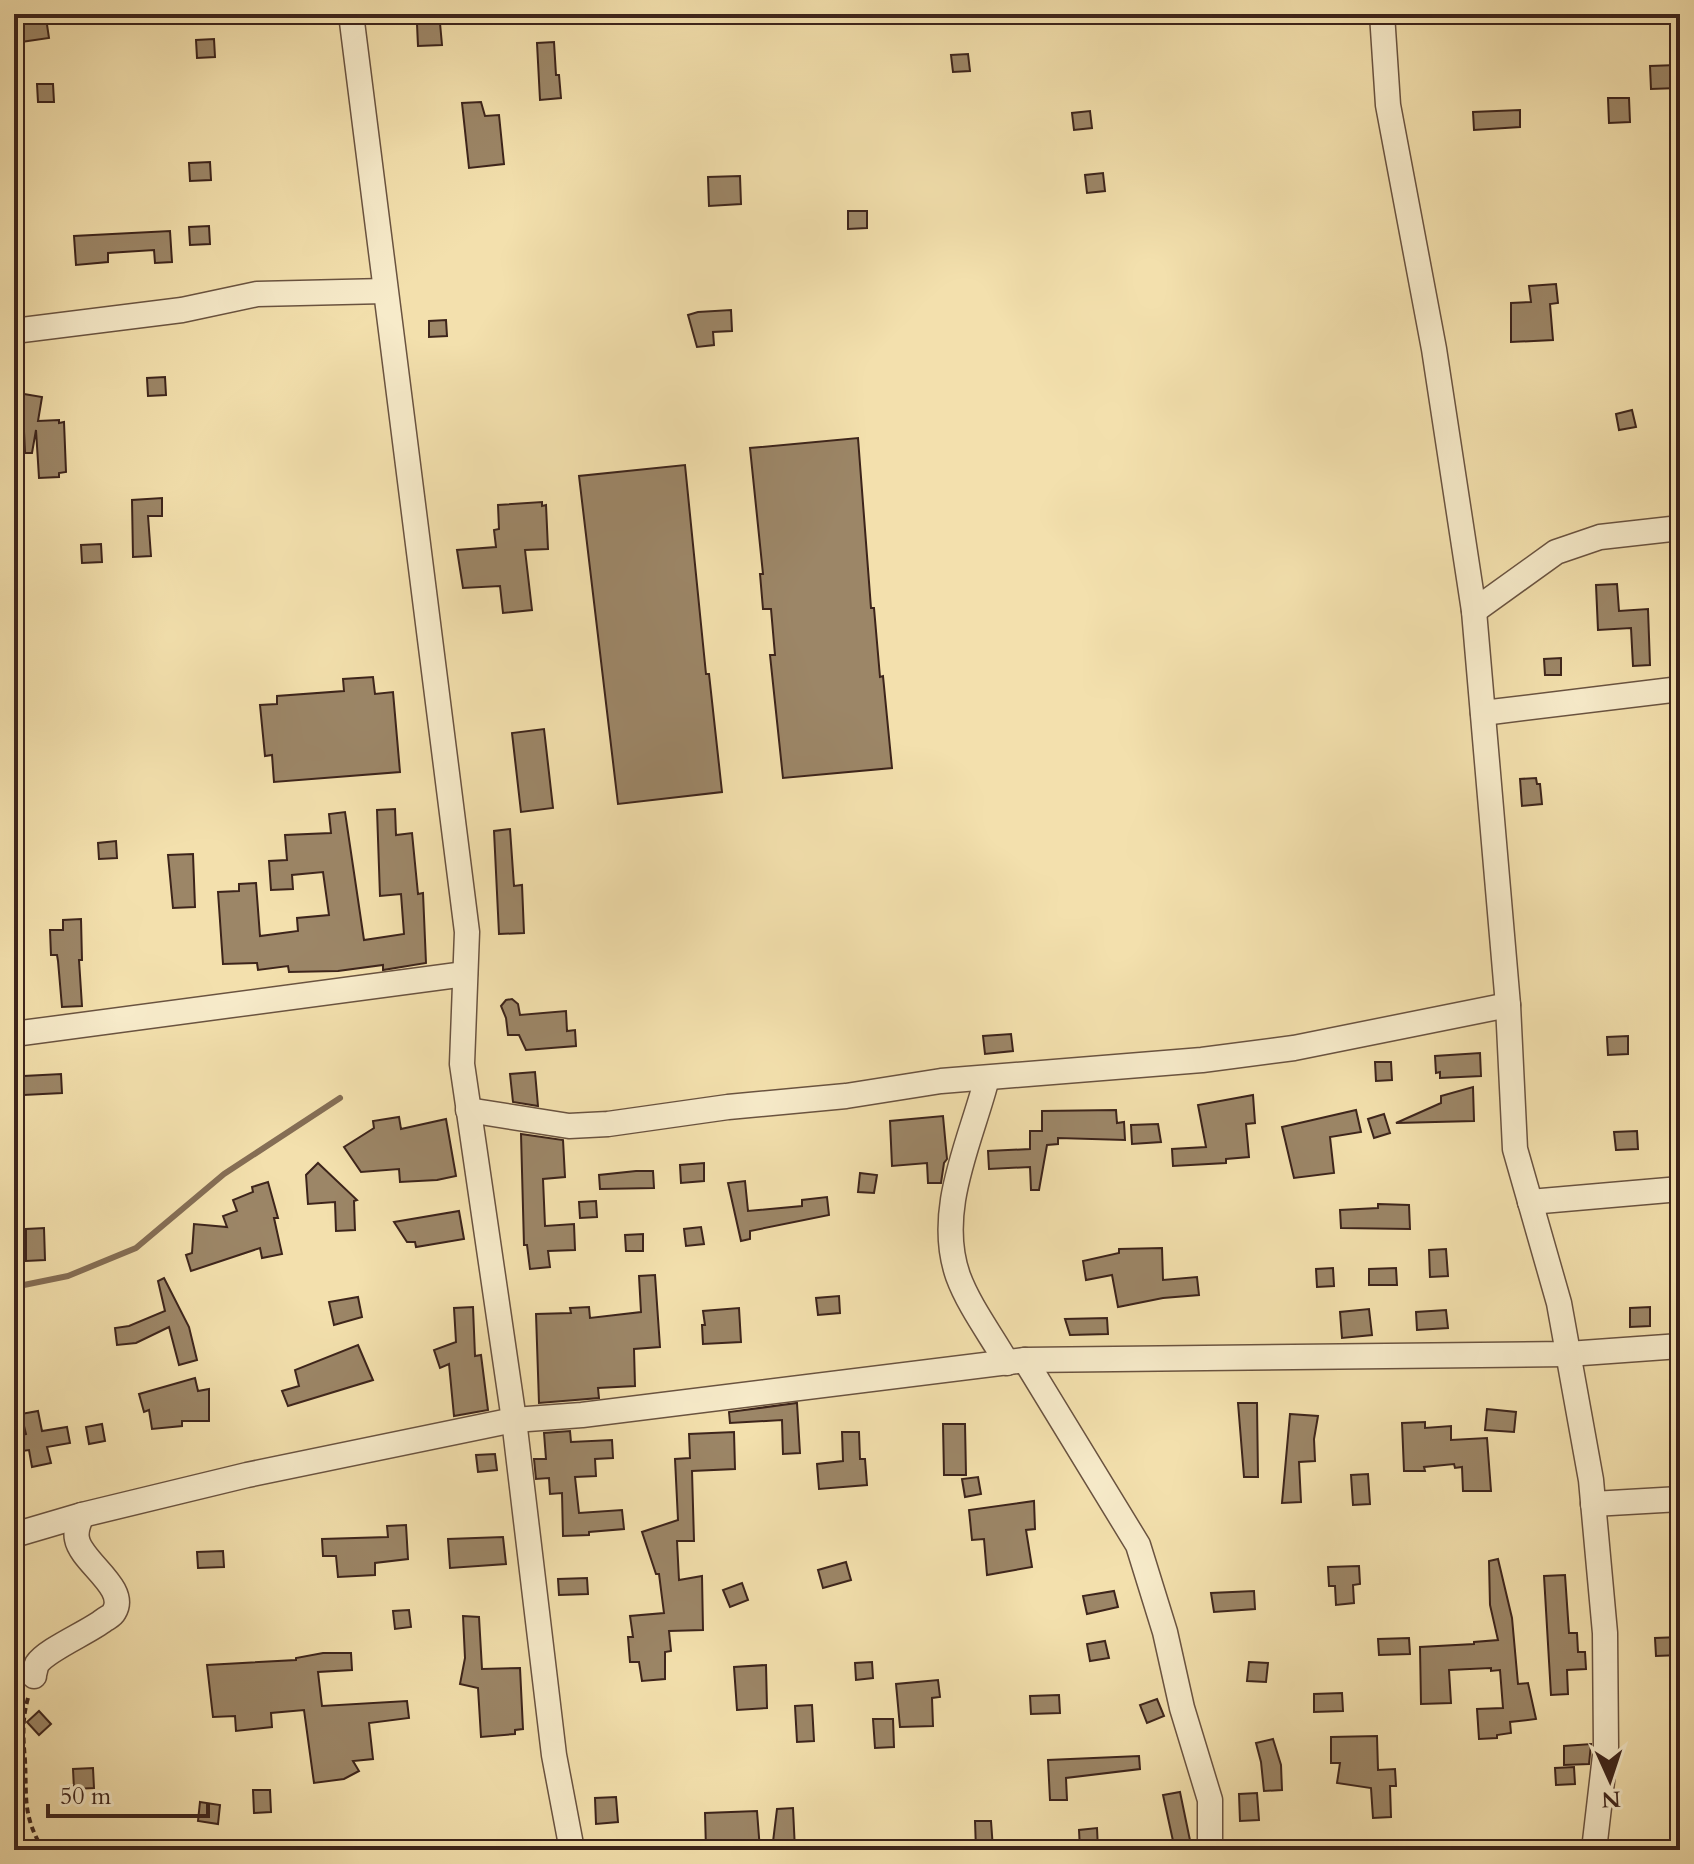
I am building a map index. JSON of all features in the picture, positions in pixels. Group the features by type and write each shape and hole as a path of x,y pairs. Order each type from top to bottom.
{"street":[{"path":"351,14 467,932 462,1064 514,1420 554,1755 572,1850"},
{"path":"1382,14 1388,105 1434,349 1474,611 1508,1005 1515,1149 1559,1303 1591,1480 1605,1633 1606,1733 1594,1850"},
{"path":"14,331 182,310 257,294 385,291"},
{"path":"1474,611 1556,552 1600,537 1680,528"},
{"path":"1483,713 1680,689"},
{"path":"14,1034 465,974"},
{"path":"468,1110 569,1126 846,1096 941,1081 1202,1060 1279,1050 1508,1005"},
{"path":"987,1078 952,1204 950,1234 959,1279 1138,1545 1210,1800 1210,1850"},
{"path":"1530,1202 1680,1189"},
{"path":"14,1535 82,1515 247,1475 514,1420 582,1415 1016,1362 1568,1354 1680,1346"},
{"path":"1593,1504 1680,1499"},
{"path":"34,1676 36,1665 88,1633 114,1612 117,1597 114,1589 81,1550 76,1538 82,1515"}],"path":[{"path":"34,1676 23,1714 25,1805 29,1825 43,1850"}],"building":[{"path":"46,18 49,38 14,43 14,24"},
{"path":"440,23 442,45 418,46 417,24"},
{"path":"214,39 215,57 197,58 196,40"},
{"path":"554,42 561,98 540,100 537,43"},
{"path":"968,54 970,71 953,72 951,55"},
{"path":"1677,65 1678,88 1651,89 1650,66"},
{"path":"37,84 53,84 54,102 38,102"},
{"path":"1608,98 1629,98 1630,122 1609,123"},
{"path":"481,102 485,116 499,115 504,164 469,168 462,103"},
{"path":"1520,110 1520,127 1474,130 1473,112"},
{"path":"1090,111 1092,128 1074,130 1072,113"},
{"path":"210,162 211,180 190,181 189,163"},
{"path":"1103,173 1105,191 1087,193 1085,175"},
{"path":"740,176 741,204 709,206 708,177"},
{"path":"848,211 867,211 867,228 848,229"},
{"path":"209,226 210,244 190,245 189,227"},
{"path":"170,231 172,262 155,263 154,250 108,253 108,262 76,265 74,236"},
{"path":"1556,284 1558,303 1550,304 1553,340 1511,342 1511,303 1531,302 1529,286"},
{"path":"731,310 732,331 713,332 714,345 697,347 688,315"},
{"path":"446,320 447,336 429,337 429,321"},
{"path":"165,377 166,395 148,396 147,378"},
{"path":"24,394 42,397 38,421 64,422 66,472 59,473 59,477 39,478 36,430 32,453 25,453 21,410"},
{"path":"1632,410 1636,427 1619,430 1616,414"},
{"path":"858,438 871,608 874,608 880,677 883,676 892,768 783,778 770,655 775,655 771,609 763,609 760,574 763,574 750,448"},
{"path":"685,465 706,674 709,674 722,792 618,804 579,476"},
{"path":"162,498 162,516 148,516 151,556 133,557 132,500"},
{"path":"542,502 542,506 546,505 548,549 525,550 532,610 503,613 500,586 463,588 457,550 496,547 494,530 499,529 498,505"},
{"path":"101,544 102,562 82,563 81,545"},
{"path":"1617,584 1619,611 1648,609 1650,665 1633,666 1631,628 1598,630 1596,585"},
{"path":"1561,658 1561,675 1545,675 1544,659"},
{"path":"373,677 375,694 393,692 400,772 274,782 272,755 265,756 260,705 277,704 277,696 344,691 343,679"},
{"path":"544,729 553,808 521,812 512,733"},
{"path":"1536,778 1537,784 1540,784 1542,804 1522,806 1520,779"},
{"path":"395,809 396,835 412,833 418,894 423,893 426,963 383,970 383,965 338,971 289,972 288,966 258,970 257,963 223,964 218,892 239,891 239,884 256,883 260,936 298,931 297,918 329,915 323,872 292,875 293,889 271,890 269,861 287,860 285,835 331,833 329,814 345,812 364,940 404,934 401,894 380,896 377,810"},
{"path":"510,829 514,886 522,885 524,933 499,934 494,831"},
{"path":"116,841 117,858 99,859 98,843"},
{"path":"193,854 195,907 173,908 168,855"},
{"path":"81,919 82,960 79,960 82,1006 62,1007 58,961 57,955 51,955 50,930 63,930 63,920"},
{"path":"512,999 518,1004 520,1015 566,1011 567,1031 575,1030 576,1046 526,1050 519,1035 508,1035 501,1006"},
{"path":"1011,1034 1013,1051 985,1054 983,1036"},
{"path":"1628,1036 1628,1054 1608,1055 1607,1037"},
{"path":"1480,1053 1481,1076 1440,1078 1440,1072 1436,1073 1435,1056"},
{"path":"1375,1062 1391,1062 1392,1080 1376,1081"},
{"path":"535,1072 538,1106 513,1102 510,1074"},
{"path":"61,1074 62,1093 24,1095 24,1076"},
{"path":"1473,1087 1474,1121 1396,1123 1441,1103 1441,1096"},
{"path":"1253,1095 1255,1123 1246,1124 1249,1157 1226,1159 1226,1163 1173,1166 1172,1149 1206,1147 1198,1105"},
{"path":"1116,1110 1117,1123 1124,1122 1125,1140 1058,1138 1058,1144 1047,1145 1039,1190 1031,1190 1030,1167 989,1169 988,1151 1030,1149 1030,1131 1042,1131 1042,1111"},
{"path":"1356,1110 1361,1132 1330,1137 1334,1173 1294,1178 1282,1127"},
{"path":"1384,1114 1390,1133 1374,1138 1368,1119"},
{"path":"943,1116 947,1159 941,1183 928,1183 927,1163 892,1166 890,1121"},
{"path":"399,1117 401,1129 446,1119 456,1176 400,1182 399,1169 361,1172 344,1147 374,1128 373,1121"},
{"path":"1158,1124 1161,1142 1132,1144 1131,1125"},
{"path":"1637,1131 1638,1149 1616,1150 1614,1132"},
{"path":"521,1134 563,1140 565,1177 543,1179 545,1226 574,1224 575,1250 548,1251 550,1267 530,1269 527,1245 524,1245"},
{"path":"318,1163 357,1200 354,1201 355,1230 336,1231 335,1202 308,1204 306,1175"},
{"path":"704,1163 704,1181 681,1183 680,1165"},
{"path":"653,1171 654,1188 600,1189 599,1175"},
{"path":"860,1173 877,1175 874,1193 858,1192"},
{"path":"745,1181 748,1211 802,1206 802,1200 827,1197 829,1215 750,1231 750,1239 741,1241 728,1183"},
{"path":"268,1182 278,1218 274,1218 282,1254 262,1258 260,1248 191,1271 186,1255 192,1253 194,1224 227,1227 223,1216 237,1211 233,1200 253,1192 252,1187"},
{"path":"596,1201 597,1217 580,1218 579,1202"},
{"path":"1378,1204 1409,1205 1410,1229 1341,1228 1340,1210 1378,1208"},
{"path":"459,1211 464,1239 416,1247 415,1242 407,1242 394,1222"},
{"path":"701,1227 704,1244 686,1246 684,1229"},
{"path":"44,1228 45,1260 26,1261 26,1229"},
{"path":"643,1234 643,1251 626,1251 625,1235"},
{"path":"1162,1248 1163,1280 1197,1277 1199,1295 1118,1307 1112,1275 1086,1280 1083,1261 1119,1253 1119,1249"},
{"path":"1446,1249 1448,1276 1430,1277 1429,1250"},
{"path":"1333,1268 1334,1286 1317,1287 1316,1269"},
{"path":"1396,1268 1397,1285 1369,1285 1369,1269"},
{"path":"655,1275 660,1347 634,1349 635,1386 598,1388 599,1398 539,1403 536,1314 571,1313 570,1308 589,1307 590,1318 641,1312 639,1276"},
{"path":"164,1278 189,1327 197,1360 179,1365 169,1327 136,1343 117,1345 115,1328 129,1326 165,1311 158,1281"},
{"path":"839,1296 840,1313 818,1315 816,1298"},
{"path":"358,1297 362,1317 334,1325 329,1302"},
{"path":"473,1307 475,1356 481,1355 488,1410 454,1416 449,1364 440,1368 434,1350 456,1342 454,1308"},
{"path":"1650,1307 1650,1326 1630,1327 1630,1308"},
{"path":"739,1308 741,1342 703,1344 703,1311"},
{"path":"1369,1309 1372,1335 1342,1338 1340,1312"},
{"path":"1446,1310 1448,1328 1417,1330 1416,1312"},
{"path":"1107,1318 1108,1334 1070,1335 1065,1319"},
{"path":"358,1345 373,1380 288,1406 282,1391 299,1386 295,1370"},
{"path":"195,1378 198,1391 209,1389 209,1421 182,1421 182,1426 152,1429 149,1410 144,1412 139,1394"},
{"path":"797,1403 800,1453 783,1454 782,1420 730,1423 729,1412"},
{"path":"1238,1403 1257,1403 1258,1477 1244,1477"},
{"path":"1487,1409 1516,1412 1514,1432 1485,1430"},
{"path":"38,1411 42,1431 67,1427 70,1443 47,1447 51,1463 32,1467 29,1450 14,1452 14,1437 26,1434 21,1414"},
{"path":"1290,1414 1318,1416 1314,1439 1315,1461 1299,1462 1301,1502 1282,1503"},
{"path":"1425,1422 1425,1428 1451,1426 1451,1440 1487,1438 1491,1491 1463,1491 1462,1467 1455,1468 1454,1464 1424,1467 1425,1471 1404,1471 1402,1423"},
{"path":"102,1424 105,1441 89,1444 86,1427"},
{"path":"943,1424 965,1424 966,1475 944,1475"},
{"path":"570,1431 571,1442 612,1440 613,1458 595,1459 596,1476 575,1477 579,1513 622,1510 624,1529 563,1536 562,1493 550,1494 549,1478 536,1479 534,1459 546,1459 544,1433"},
{"path":"734,1432 735,1469 692,1471 694,1541 677,1541 679,1580 702,1576 703,1630 669,1631 671,1651 665,1652 665,1679 642,1681 639,1662 630,1662 628,1637 633,1637 630,1616 664,1613 659,1574 656,1574 642,1532 678,1520 675,1459 690,1458 689,1434"},
{"path":"842,1432 859,1432 860,1459 865,1459 867,1485 819,1489 817,1464 843,1461"},
{"path":"495,1454 497,1470 478,1472 476,1455"},
{"path":"1368,1474 1370,1504 1353,1505 1351,1475"},
{"path":"978,1477 981,1494 965,1497 962,1479"},
{"path":"1034,1501 1035,1529 1026,1530 1032,1567 987,1575 984,1539 972,1540 969,1510"},
{"path":"406,1525 408,1559 375,1563 375,1575 338,1577 336,1556 323,1556 322,1539 388,1537 387,1526"},
{"path":"503,1537 506,1564 450,1568 448,1539"},
{"path":"223,1551 224,1567 198,1568 197,1552"},
{"path":"1498,1559 1512,1618 1518,1684 1528,1683 1536,1719 1510,1722 1511,1733 1479,1739 1477,1709 1503,1708 1500,1670 1449,1670 1451,1703 1421,1704 1420,1647 1498,1640 1490,1605 1489,1561"},
{"path":"846,1562 851,1580 823,1588 818,1570"},
{"path":"1359,1566 1360,1584 1353,1585 1354,1603 1336,1605 1335,1586 1329,1586 1328,1567"},
{"path":"1565,1575 1569,1633 1577,1633 1578,1652 1585,1652 1586,1669 1567,1670 1568,1694 1551,1695 1544,1576"},
{"path":"587,1578 588,1594 559,1595 558,1579"},
{"path":"742,1583 748,1600 730,1607 723,1590"},
{"path":"1114,1591 1118,1607 1087,1614 1083,1596"},
{"path":"1254,1591 1255,1609 1214,1612 1211,1593"},
{"path":"409,1610 411,1627 395,1629 393,1611"},
{"path":"463,1616 479,1617 482,1669 520,1668 523,1729 515,1730 515,1734 481,1737 478,1688 460,1684 465,1658"},
{"path":"1680,1637 1680,1655 1656,1656 1655,1638"},
{"path":"1409,1638 1410,1654 1379,1655 1378,1639"},
{"path":"1105,1641 1109,1658 1090,1661 1087,1644"},
{"path":"323,1653 351,1653 352,1670 318,1672 322,1706 407,1701 409,1718 369,1723 373,1759 353,1761 359,1771 344,1779 314,1783 304,1710 271,1713 272,1727 236,1731 235,1716 213,1717 207,1665 296,1660"},
{"path":"872,1662 873,1678 856,1680 855,1663"},
{"path":"1249,1662 1268,1663 1266,1682 1247,1681"},
{"path":"766,1665 767,1708 737,1710 734,1667"},
{"path":"938,1680 940,1697 932,1698 933,1726 900,1727 896,1684"},
{"path":"1342,1693 1343,1711 1314,1712 1314,1694"},
{"path":"1059,1695 1060,1713 1031,1714 1030,1696"},
{"path":"1157,1699 1164,1716 1147,1723 1140,1705"},
{"path":"812,1705 814,1741 797,1742 795,1706"},
{"path":"39,1711 51,1724 39,1735 27,1722"},
{"path":"873,1719 893,1719 894,1747 875,1748"},
{"path":"1377,1736 1378,1770 1395,1769 1396,1786 1390,1786 1391,1817 1373,1818 1371,1788 1337,1783 1340,1763 1331,1763 1331,1737"},
{"path":"1273,1739 1281,1765 1282,1790 1264,1791 1256,1743"},
{"path":"1591,1744 1589,1764 1564,1765 1564,1746"},
{"path":"1139,1756 1140,1769 1066,1778 1067,1800 1050,1800 1048,1760"},
{"path":"1574,1767 1575,1784 1556,1785 1555,1768"},
{"path":"93,1768 94,1788 74,1789 73,1769"},
{"path":"253,1790 270,1790 271,1812 254,1813"},
{"path":"1180,1792 1192,1850 1175,1850 1163,1795"},
{"path":"1257,1793 1259,1820 1240,1821 1239,1794"},
{"path":"616,1797 618,1822 596,1824 595,1798"},
{"path":"200,1802 220,1805 218,1824 198,1821"},
{"path":"793,1808 795,1850 772,1850 777,1809"},
{"path":"757,1811 760,1850 706,1850 705,1813"},
{"path":"975,1821 991,1821 993,1849 976,1850"},
{"path":"1097,1828 1098,1850 1080,1850 1079,1830"}],"waterway":[{"path":"14,1287 68,1276 136,1248 224,1174 340,1098"}]}
